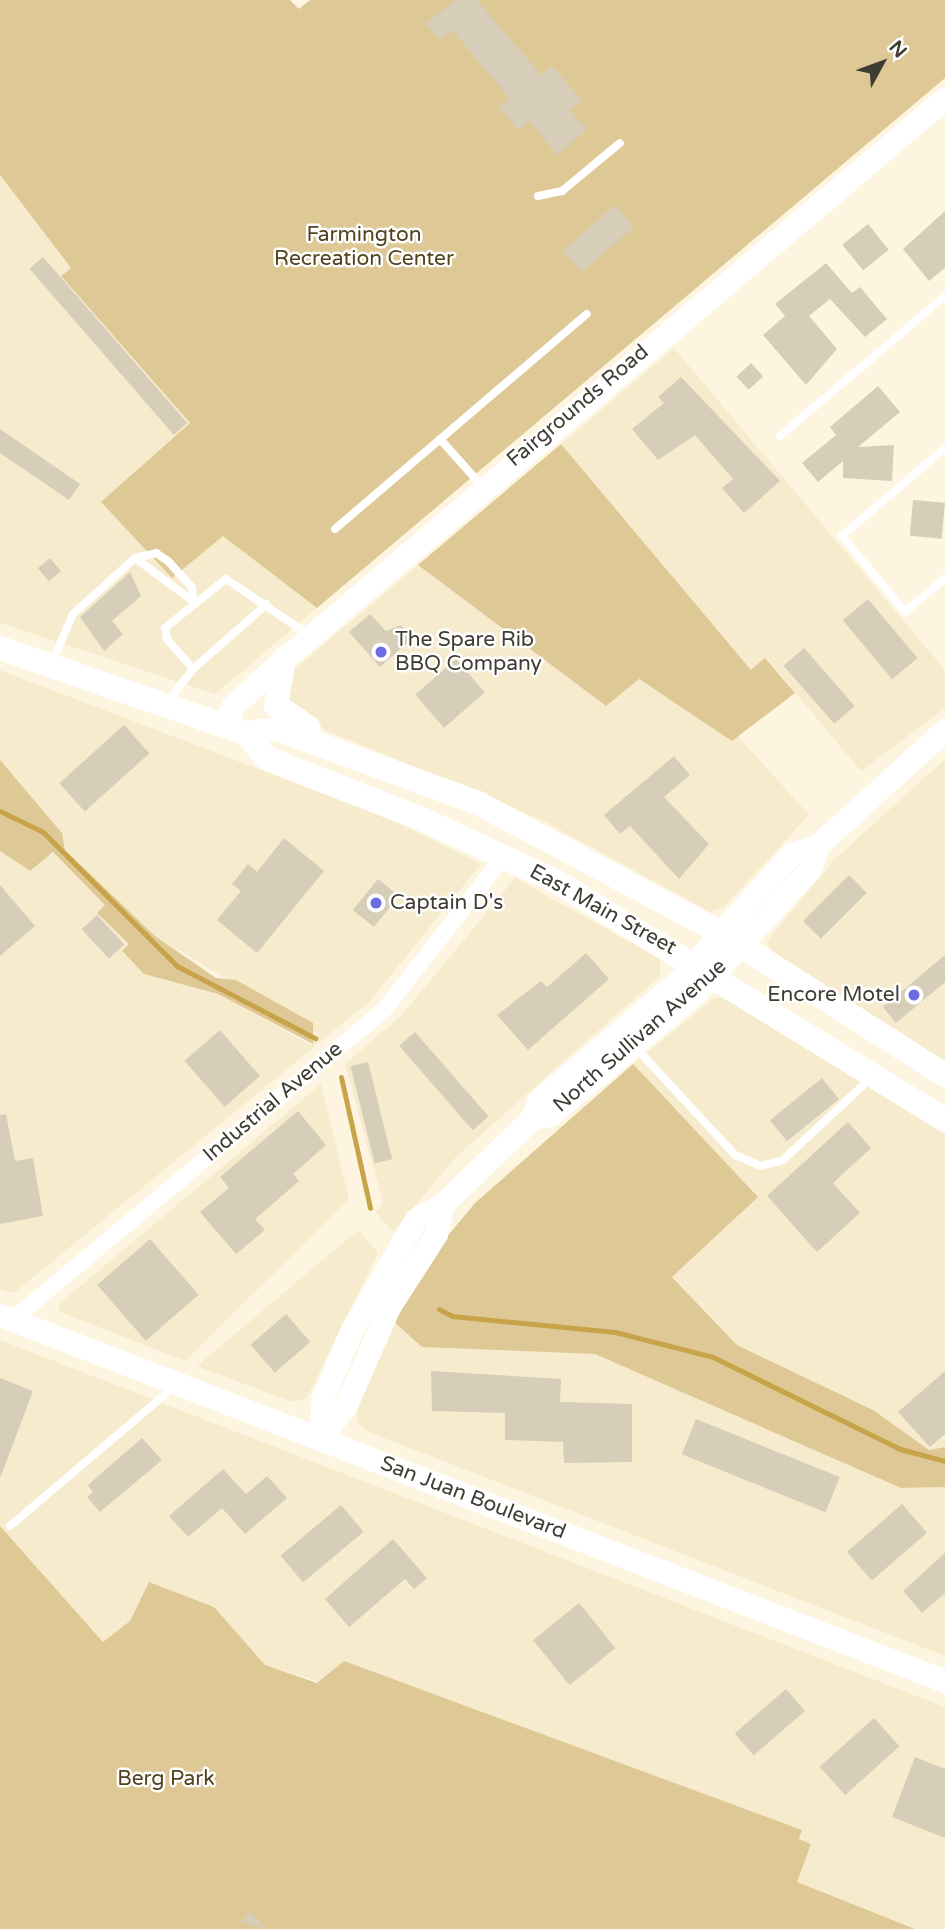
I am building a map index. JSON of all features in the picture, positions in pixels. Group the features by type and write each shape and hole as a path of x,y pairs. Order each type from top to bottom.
{"main road":[{"name":"Fairgrounds Road","path":"235,730 233,706 284,659 482,486 945,98"},
{"name":"East Main Street","path":"0,648 235,730 266,758 504,856 705,969 945,1120"},
{"path":"284,659 275,699 287,718 453,784 478,803"},
{"name":"East Main Street","path":"235,730 277,729 478,803 732,940 945,1075"},
{"name":"North Sullivan Avenue","path":"532,1118 550,1115 634,1046 732,940 810,869 818,845 945,730"},
{"path":"504,856 518,823"},
{"name":"North Sullivan Avenue","path":"320,1439 323,1397 368,1296 416,1219 443,1203 532,1118 538,1101 705,969"},
{"path":"874,1075 894,1043"},
{"name":"San Juan Boulevard","path":"6,1318 945,1681"}],"street":[{"name":"Industrial Avenue","path":"6,1318 384,1010 504,856"}],"lane":[{"path":"538,196 562,191 620,143"},
{"path":"780,436 945,296"},
{"path":"335,529 587,314"},
{"path":"440,439 482,486"},
{"path":"945,448 842,536 905,612 945,578"},
{"path":"51,665 73,614 135,558 156,554 168,561 192,588 194,601"},
{"path":"135,558 194,601"},
{"path":"193,669 167,639 165,628 194,601 226,579 311,636"},
{"path":"165,704 193,669 267,604"},
{"path":"634,1046 735,1154 761,1166 783,1160 874,1075"},
{"path":"10,1526 177,1384"}],"shaded area":[{"path":"0,175 71,268 62,277 190,423 101,502 223,535 317,608 215,694 0,623"},
{"path":"674,348 945,670 945,708 861,771 766,658 751,670 561,444"},
{"path":"418,565 606,706 638,679 732,740 738,736 809,815 725,906 710,912 544,821 294,717 280,697 291,672"},
{"path":"0,670 394,821 481,864 370,1001 14,1293 0,1289 0,851 30,871 53,852 105,905 98,913 129,944 122,952 144,974 218,994 311,1045 317,1034 155,936 65,850 61,833 0,760"},
{"path":"945,759 945,1063 771,951 767,941 833,861"},
{"path":"515,878 660,959 660,976 456,1157 393,1232 375,1212 383,1203 345,1064 401,1016"},
{"path":"727,997 945,1135 945,1447 929,1450 873,1410 737,1345 672,1276 633,1064 714,998"},
{"path":"321,1084 349,1199 185,1361 60,1312 59,1304"},
{"path":"358,1230 378,1253 307,1398 291,1402 197,1366"},
{"path":"393,1321 422,1347 595,1354 901,1488 945,1487 945,1656 366,1431 357,1422 357,1408"},
{"path":"0,1340 945,1707 945,1929 915,1929 796,1882 811,1844 799,1839 802,1830 264,1665 214,1607 149,1583 130,1621 103,1642 0,1526"}],"green space":[{"name":"Farmington Recreation Center","path":"0,0 290,0 299,9 310,0 945,0 945,78 317,608 223,536 172,578 101,502 190,423 61,276 71,268 0,175"},
{"path":"561,444 751,670 765,658 795,693 732,741 639,679 606,706 418,565"},
{"path":"0,760 62,833 65,850 155,936 216,978 236,980 313,1023 313,1044 218,994 144,974 122,951 129,944 97,913 105,905 53,852 30,871 0,851"},
{"path":"633,1064 758,1197 672,1277 737,1345 873,1410 929,1450 945,1447 945,1487 901,1488 595,1354 422,1347 393,1321 440,1245 475,1203"},
{"name":"Berg Park","path":"0,1526 103,1642 130,1621 149,1582 214,1607 265,1665 317,1683 344,1661 802,1830 799,1839 811,1844 797,1882 915,1929 0,1929"}],"building":[{"path":"455,0 477,0 541,75 552,66 582,100 570,110 587,130 557,155 529,121 518,130 499,108 510,99 452,30 440,40 426,24"},
{"path":"615,205 634,227 582,272 563,250"},
{"path":"945,211 945,268 929,281 903,249"},
{"path":"868,224 889,250 863,270 842,245"},
{"path":"43,257 187,423 174,435 29,269"},
{"path":"826,263 852,293 860,287 887,319 865,337 830,299 809,316 837,349 806,385 763,335 785,316 775,304"},
{"path":"751,363 763,376 749,390 736,377"},
{"path":"681,377 780,481 744,513 722,488 733,479 695,435 658,460 632,429 664,403 658,397"},
{"path":"878,386 900,412 858,447 894,445 892,481 843,478 843,461 818,482 802,463 836,435 830,427"},
{"path":"0,429 80,484 69,500 0,453"},
{"path":"913,500 945,503 942,539 910,536"},
{"path":"50,558 61,571 49,581 38,568"},
{"path":"130,572 141,596 112,621 123,634 104,651 80,617"},
{"path":"868,599 917,658 892,679 843,620"},
{"name":"The Spare Rib BBQ Company","path":"370,614 386,631 401,625 413,638 380,667 349,632"},
{"path":"804,648 855,706 834,724 784,666"},
{"path":"456,659 485,692 444,728 415,694"},
{"path":"124,725 149,753 85,811 59,783"},
{"path":"674,756 690,775 664,797 709,844 679,879 630,826 620,834 604,815"},
{"path":"284,838 324,871 257,953 217,920 241,891 232,884 248,864 257,872"},
{"path":"849,875 867,893 821,939 803,921"},
{"name":"Captain D's","path":"378,879 399,896 374,927 353,910"},
{"path":"0,885 35,926 0,956"},
{"path":"97,915 124,944 109,959 82,929"},
{"path":"586,953 609,979 528,1050 497,1015 541,981 547,987"},
{"name":"Encore Motel","path":"945,955 945,982 896,1023 883,1007"},
{"path":"220,1030 260,1076 225,1107 185,1061"},
{"path":"415,1032 488,1117 473,1130 399,1046"},
{"path":"368,1062 392,1159 375,1163 351,1066"},
{"path":"822,1078 839,1099 787,1141 770,1120"},
{"path":"298,1111 326,1145 293,1174 299,1181 255,1219 265,1230 236,1254 200,1212 229,1188 220,1177"},
{"path":"6,1114 15,1161 33,1158 43,1216 0,1224 0,1115"},
{"path":"848,1122 871,1148 833,1183 860,1213 817,1252 767,1196"},
{"path":"150,1239 199,1295 146,1341 97,1285"},
{"path":"286,1314 310,1342 275,1373 251,1345"},
{"path":"431,1371 561,1379 560,1402 632,1404 632,1462 564,1463 563,1442 505,1440 505,1413 432,1411"},
{"path":"945,1371 945,1434 930,1447 898,1412"},
{"path":"0,1378 33,1391 1,1476 0,1476"},
{"path":"696,1419 840,1477 825,1512 682,1454"},
{"path":"142,1438 162,1460 100,1512 87,1497 93,1492 88,1485"},
{"path":"223,1469 246,1494 267,1476 287,1498 245,1534 222,1508 188,1537 169,1516"},
{"path":"902,1504 927,1533 872,1581 847,1552"},
{"path":"341,1505 363,1532 303,1583 280,1556"},
{"path":"393,1539 427,1578 414,1589 405,1579 349,1627 325,1599"},
{"path":"945,1553 945,1593 922,1613 903,1591"},
{"path":"579,1603 616,1648 570,1685 533,1640"},
{"path":"786,1689 805,1711 754,1755 735,1734"},
{"path":"874,1718 899,1746 845,1795 820,1767"},
{"path":"915,1757 945,1769 945,1838 892,1817"},
{"path":"250,1912 266,1929 241,1922"}],"waterway":[{"path":"0,811 43,832 177,966 315,1038"},
{"path":"341,1077 370,1208"},
{"path":"439,1309 452,1316 615,1332 713,1357 900,1449 945,1461"}],"place":[{"name":"The Spare Rib BBQ Company","path":"381,652"},
{"name":"Captain D's","path":"376,903"},
{"name":"Encore Motel","path":"914,995"}]}
